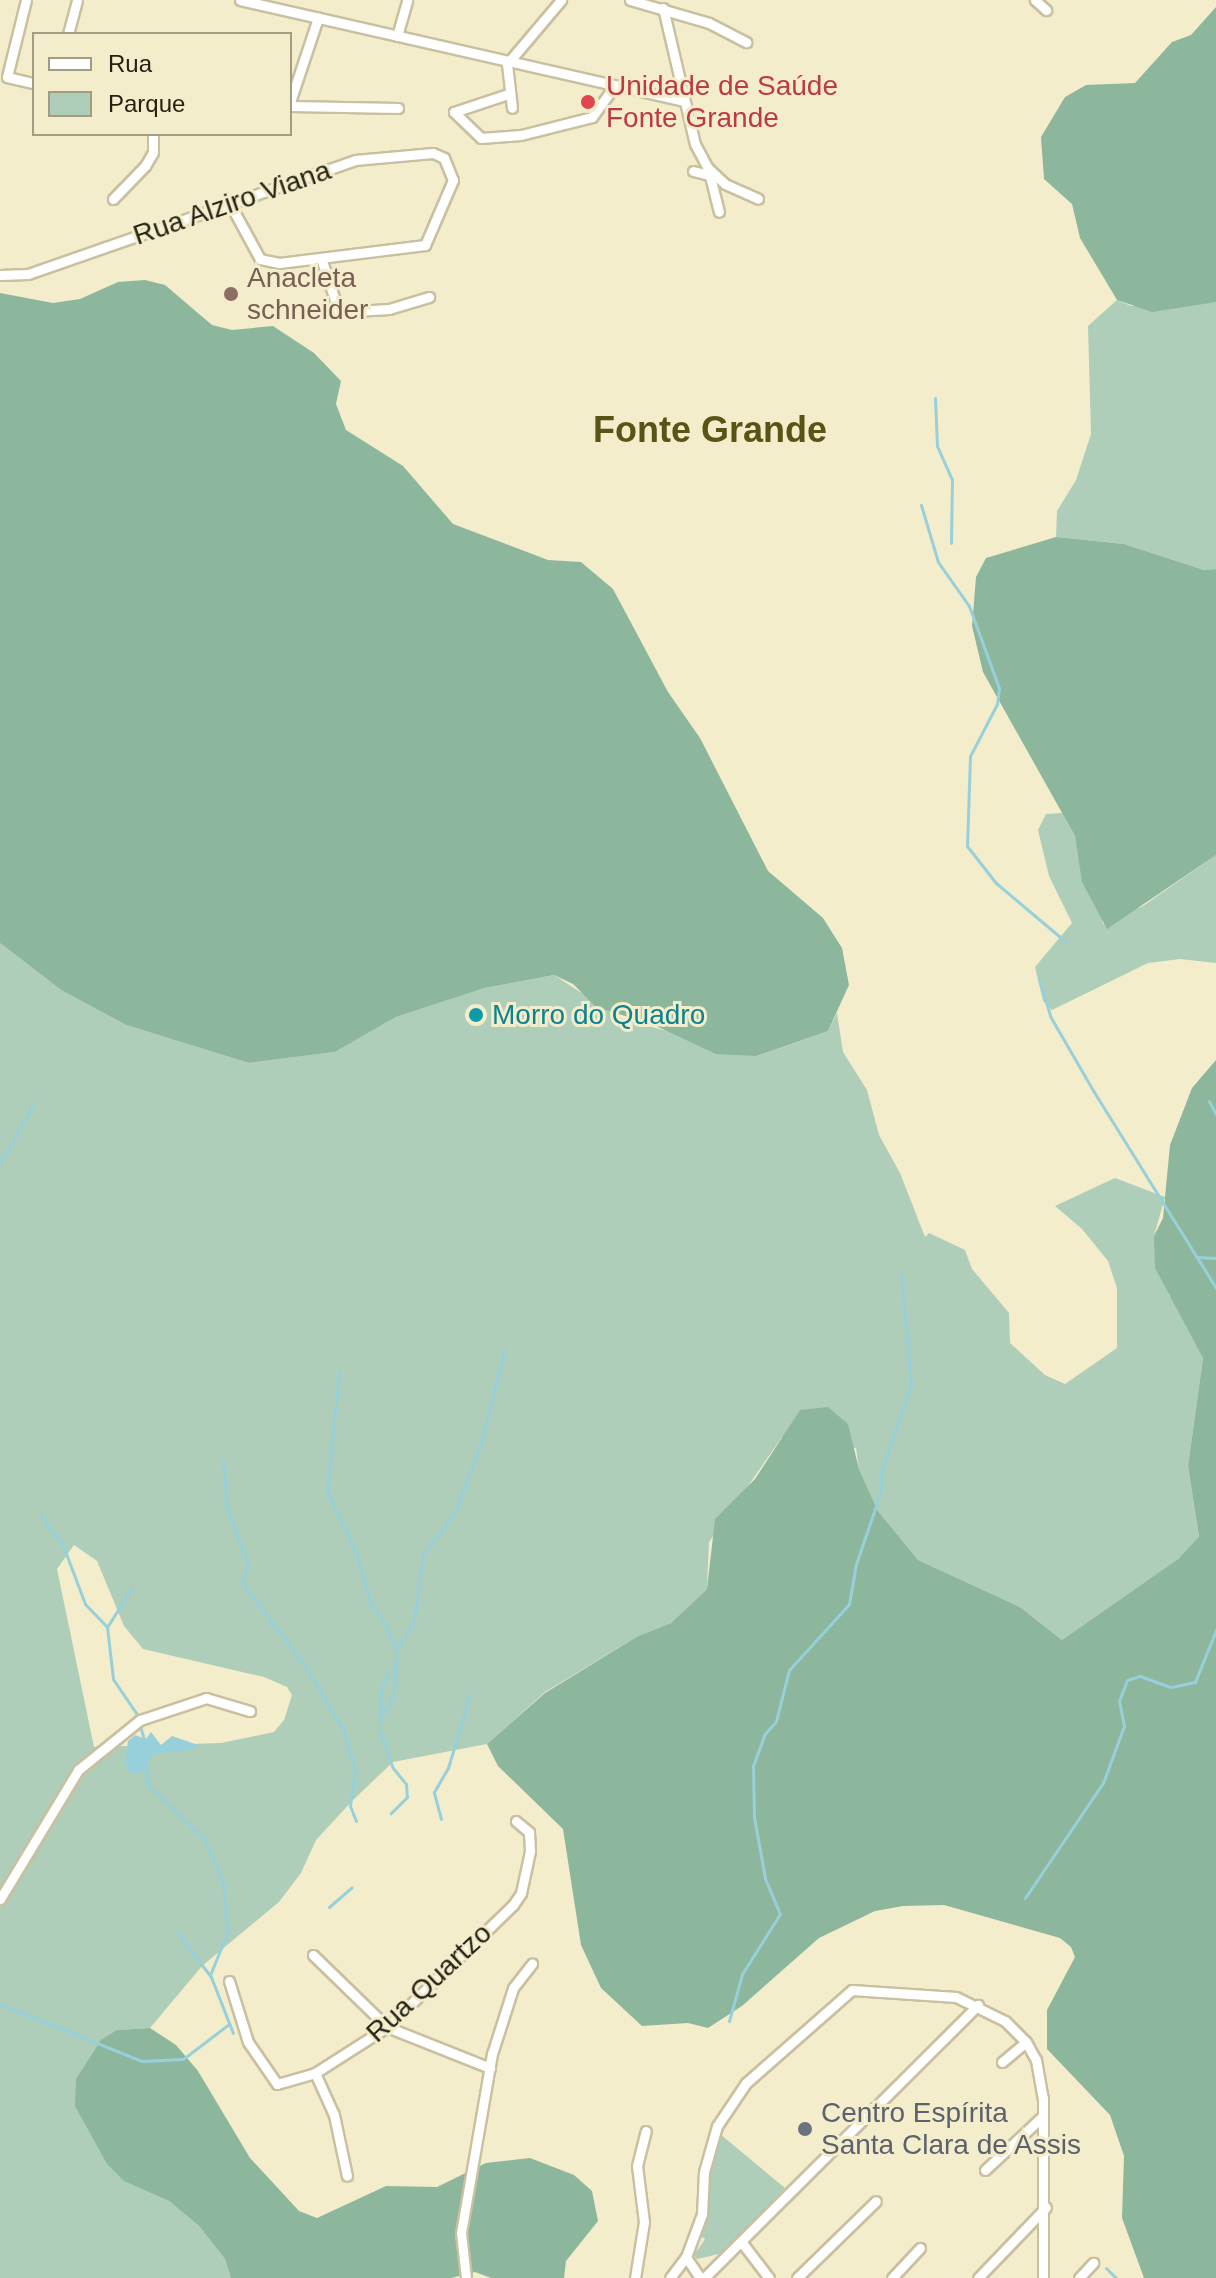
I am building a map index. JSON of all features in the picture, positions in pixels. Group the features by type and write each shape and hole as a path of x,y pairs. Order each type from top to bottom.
{"street":[{"path":"26,0 7,77 32,83"},
{"path":"69,32 77,0"},
{"path":"240,0 507,64 684,101"},
{"path":"397,36 407,0"},
{"path":"512,108 507,64 561,0"},
{"path":"630,0 646,1 746,42"},
{"path":"1035,0 1046,10"},
{"path":"663,8 673,33 689,129 708,171 719,212"},
{"path":"292,98 318,18"},
{"path":"508,94 454,112 478,135 497,139 582,122 600,109 615,85"},
{"path":"292,104 398,108"},
{"path":"113,199 145,166 153,152 153,136"},
{"name":"Rua Alziro Viana","path":"0,275 28,274 379,155 433,153 444,158 453,180 425,245 321,258"},
{"path":"693,171 708,171 735,192 758,199"},
{"path":"230,204 260,259 279,263 321,258 339,312 389,309 429,297"},
{"path":"0,1899 78,1770 140,1720 206,1698 250,1711"},
{"name":"Rua Quartzo","path":"229,1981 248,2042 277,2084 315,2073 387,2027 521,1893 530,1851 529,1832 516,1821"},
{"path":"313,1955 387,2027 490,2068"},
{"path":"466,2278 461,2233 490,2068 504,2009 532,1964"},
{"path":"670,2278 686,2257 702,2214 704,2172 717,2126 746,2083 823,2012 852,1990 956,1997 978,2005 1026,2042 1036,2060 1043,2116 1046,2207 1043,2278"},
{"path":"686,2257 702,2278 743,2244 978,2005"},
{"path":"1002,2062 1026,2042"},
{"path":"315,2073 334,2115 347,2176"},
{"path":"985,2170 1043,2116"},
{"path":"635,2278 644,2222 637,2166 646,2131"},
{"path":"797,2278 876,2201"},
{"path":"978,2278 1046,2207"},
{"path":"743,2244 769,2278"},
{"path":"892,2278 920,2248"},
{"path":"1079,2278 1093,2263"}],"green space":[{"path":"1216,7 1216,302 1152,312 1117,300 1080,238 1072,204 1044,179 1041,137 1065,97 1086,85 1135,83 1172,42 1191,35"},
{"path":"145,280 165,285 212,325 232,330 273,326 314,353 341,381 336,404 346,430 403,466 453,524 548,560 581,562 613,589 668,692 700,738 768,871 823,918 842,948 849,985 828,1031 757,1056 716,1054 654,1025 596,1007 573,984 554,975 485,988 396,1017 335,1052 249,1063 126,1025 61,990 0,943 0,293 53,303 80,299 118,282"},
{"path":"1117,300 1131,306 1216,302 1216,569 1204,570 1124,544 1056,537 1057,511 1076,480 1091,434 1088,326"},
{"path":"1056,537 1124,544 1204,570 1216,569 1216,855 1107,929 1082,882 1075,836 983,672 972,626 976,577 986,558"},
{"path":"1062,813 1075,836 1083,882 1100,909 1103,924 1143,906 1216,855 1216,963 1180,959 1148,963 1052,1010 1043,1001 1035,967 1072,923 1049,876 1038,830 1046,814"},
{"path":"0,943 61,990 126,1025 249,1063 335,1052 396,1017 485,988 554,975 620,1018 758,1056 828,1031 837,1013 843,1052 867,1090 879,1135 900,1173 925,1237 929,1233 965,1250 972,1269 1009,1313 1010,1343 1045,1375 1065,1384 1117,1348 1117,1288 1108,1261 1082,1229 1055,1206 1115,1178 1165,1197 1154,1236 1169,1295 1185,1316 1203,1358 1188,1466 1199,1538 1178,1559 1062,1640 1020,1607 918,1560 878,1511 859,1469 856,1448 782,1437 709,1542 707,1589 671,1623 638,1636 545,1692 487,1744 393,1762 316,1840 301,1873 279,1902 202,1966 150,2028 117,2030 125,2181 169,2201 199,2226 225,2259 231,2278 0,2278","holes":["74,1545 97,1561 124,1626 143,1649 264,1677 287,1687 292,1695 284,1720 274,1732 221,1743 94,1747 57,1569"]},
{"path":"1216,1060 1216,2278 1144,2278 1122,2218 1124,2156 1110,2115 1047,2049 1047,2010 1075,1957 1071,1947 1060,1938 944,1905 903,1906 875,1911 819,1938 742,2006 708,2028 688,2023 642,2026 601,1988 581,1945 563,1829 498,1766 487,1744 545,1693 638,1636 671,1623 707,1589 715,1519 755,1479 800,1410 828,1407 848,1424 859,1469 878,1511 918,1560 1020,1607 1062,1640 1178,1559 1199,1537 1188,1466 1203,1358 1155,1268 1154,1236 1163,1218 1170,1145 1192,1088"},
{"path":"150,2028 176,2045 198,2071 250,2158 299,2211 317,2218 386,2186 437,2187 486,2163 530,2158 574,2175 592,2191 598,2221 566,2261 564,2278 491,2278 475,2272 451,2278 231,2278 225,2259 199,2226 169,2201 124,2181 107,2164 75,2106 76,2079 101,2040 117,2030"},
{"path":"720,2134 785,2188 723,2253 697,2259 694,2255 705,2239 700,2236 707,2179"}],"water":[{"path":"151,1732 161,1745 172,1736 198,1745 191,1750 152,1754 145,1772 131,1773 125,1762 128,1741 135,1735 146,1739"}],"waterway":[{"path":"935,398 937,446 952,479 951,543"},
{"path":"921,505 938,562 969,606 999,688 997,704 970,756 967,846 996,883 1066,942"},
{"path":"1039,979 1050,1016 1216,1288"},
{"path":"1209,1101 1216,1114"},
{"path":"0,1164 34,1103"},
{"path":"1196,1257 1216,1258"},
{"path":"729,2021 742,1974 780,1914 765,1878 754,1817 753,1766 764,1735 776,1721 789,1670 849,1604 856,1564 880,1494 882,1468 911,1385 901,1274"},
{"path":"396,1650 414,1621 423,1555 455,1512 481,1443 505,1348"},
{"path":"339,1373 327,1491 356,1552 371,1605 384,1621 396,1651 394,1695 381,1717"},
{"path":"223,1460 227,1509 248,1563 242,1583 304,1664 343,1729 355,1770 350,1806 356,1821"},
{"path":"40,1515 62,1543 85,1604 107,1627 113,1679 136,1713 144,1739"},
{"path":"107,1627 132,1588"},
{"path":"1025,1898 1103,1783 1124,1726 1119,1701 1127,1680 1140,1676 1171,1687 1195,1682 1216,1630"},
{"path":"388,1672 381,1690 380,1731 393,1768 406,1784 407,1797 391,1813"},
{"path":"441,1819 434,1792 448,1768 470,1694"},
{"path":"147,1769 147,1784 205,1839 223,1883 227,1933 210,1975"},
{"path":"329,1907 352,1887"},
{"path":"178,1933 211,1977 233,2033"},
{"path":"0,2004 142,2061 183,2059 229,2024"},
{"path":"1106,2268 1116,2278"}],"place":[{"name":"Unidade de Saúde Fonte Grande","path":"588,102"},
{"name":"Anacleta schneider","path":"231,294"},
{"name":"Morro do Quadro","path":"476,1015"},
{"name":"Centro Espírita Santa Clara de Assis","path":"805,2129"}],"district":[{"name":"Fonte Grande","path":"710,430"}]}
